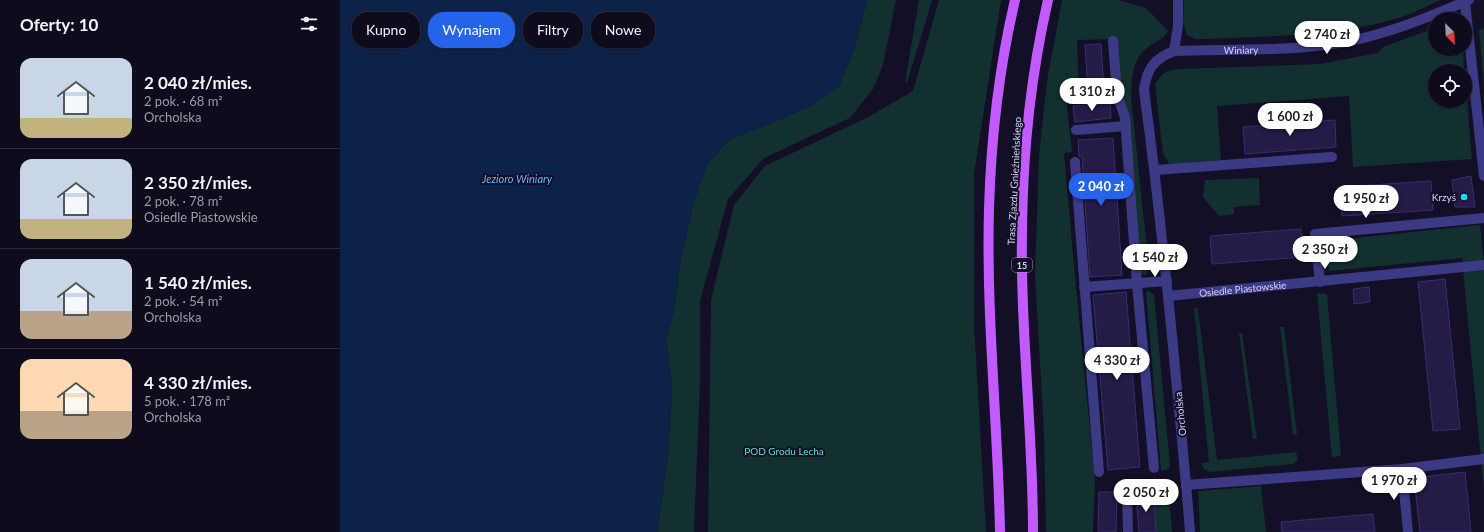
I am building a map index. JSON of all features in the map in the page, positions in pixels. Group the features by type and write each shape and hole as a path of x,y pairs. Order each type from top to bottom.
{"main road":[{"path":"1000,532 999,466 991,320 989,211 990,178 997,105 1005,48 1014,0"},
{"name":"Trasa Zjazdu Gnieźnieńskiego","path":"1033,532 1033,488 1025,338 1022,227 1030,107 1037,57 1048,0"}],"street":[{"path":"1174,51 1178,26 1178,0"},
{"path":"1467,1 1484,176"},
{"name":"Winiary","path":"1174,51 1298,47 1345,42 1385,32 1431,16 1467,1"},
{"path":"1113,41 1117,94 1125,118 1126,126 1137,284 1154,468"},
{"name":"Orcholska","path":"1174,51 1161,57 1151,67 1146,78 1144,90 1155,170 1190,532"},
{"path":"1076,130 1126,126"},
{"path":"1155,170 1332,157"},
{"path":"1075,162 1099,472"},
{"path":"1320,282 1315,234 1484,218"},
{"name":"Osiedle Piastowskie","path":"1168,296 1320,282 1484,264"},
{"path":"1084,287 1166,281"},
{"path":"1186,485 1402,469 1484,460"},
{"path":"1402,469 1408,532"},
{"path":"1127,493 1128,532"}],"green space":[{"path":"867,0 896,0 883,65 873,89 850,118 764,158 728,199 700,301 700,382 694,532 657,532 668,455 672,389 666,339 674,312 681,256 694,202 707,164 730,139 770,124 812,105 839,86 855,47"},
{"path":"919,0 932,0 907,83 905,83"},
{"name":"POD Grodu Lecha","path":"939,0 1001,0 974,174 974,324 986,532 708,532 711,300 734,205 765,166 866,118 913,91"},
{"path":"1062,0 1118,0 1146,8 1168,31 1162,38 1143,51 1136,63 1132,83 1131,97 1149,269 1147,274 1139,275 1119,94 1115,39 1077,40 1079,97 1066,98 1072,152 1064,153 1095,481 1093,532 1046,532 1044,433 1035,274 1039,155 1047,81"},
{"path":"1184,0 1440,0 1413,13 1362,27 1283,36 1195,39 1187,35 1183,22"},
{"path":"1484,28 1484,88 1479,30"},
{"path":"1428,31 1428,56 1463,56 1464,64 1428,64 1428,108 1468,108 1472,159 1353,167 1349,96 1217,106 1221,160 1169,164 1163,153 1155,85 1162,75 1167,72 1179,69 1320,64 1378,53 1383,47"},
{"path":"1259,178 1260,205 1234,207 1234,214 1219,216 1203,197 1205,180"},
{"path":"1480,225 1484,266 1484,491 1462,258 1329,271 1326,241"},
{"path":"1149,291 1154,295 1170,466 1167,470 1161,470 1146,292"},
{"path":"1317,293 1327,294 1341,456 1332,457"},
{"path":"1194,308 1198,309 1217,460 1296,452 1298,460 1293,464 1211,472 1203,467 1201,463 1209,462"},
{"path":"1280,327 1284,327 1297,434 1293,435"},
{"path":"1239,333 1242,333 1257,439 1253,439"},
{"path":"1261,486 1266,532 1200,532 1198,491"},
{"path":"1156,487 1165,489 1169,496 1172,532 1156,532 1154,493 1136,494 1135,488"}],"water":[{"name":"Jezioro Winiary","path":"340,0 867,0 855,47 839,86 812,105 770,124 730,139 707,164 694,202 681,256 674,312 666,339 672,389 668,455 657,532 340,532"}],"building":[{"path":"1101,44 1105,104 1089,105 1085,45"},
{"path":"1110,103 1111,118 1075,122 1073,106"},
{"path":"1335,120 1336,147 1245,154 1243,127"},
{"path":"1113,138 1122,275 1090,277 1082,157 1079,157 1078,140"},
{"path":"1471,176 1475,207 1455,207 1452,180"},
{"path":"1431,181 1433,210 1342,216 1339,187"},
{"path":"1301,229 1303,257 1212,264 1210,236"},
{"path":"1445,279 1460,429 1433,431 1418,282"},
{"path":"1369,287 1370,302 1354,304 1353,289"},
{"path":"1126,292 1140,467 1108,470 1093,295"},
{"path":"1465,472 1471,532 1420,532 1414,478"},
{"path":"1099,492 1117,492 1116,532 1098,532"},
{"path":"1154,493 1156,532 1139,532 1136,494"},
{"path":"1373,514 1375,532 1282,532 1281,522"}],"place":[{"name":"Krzyś","path":"1464,197"}]}
